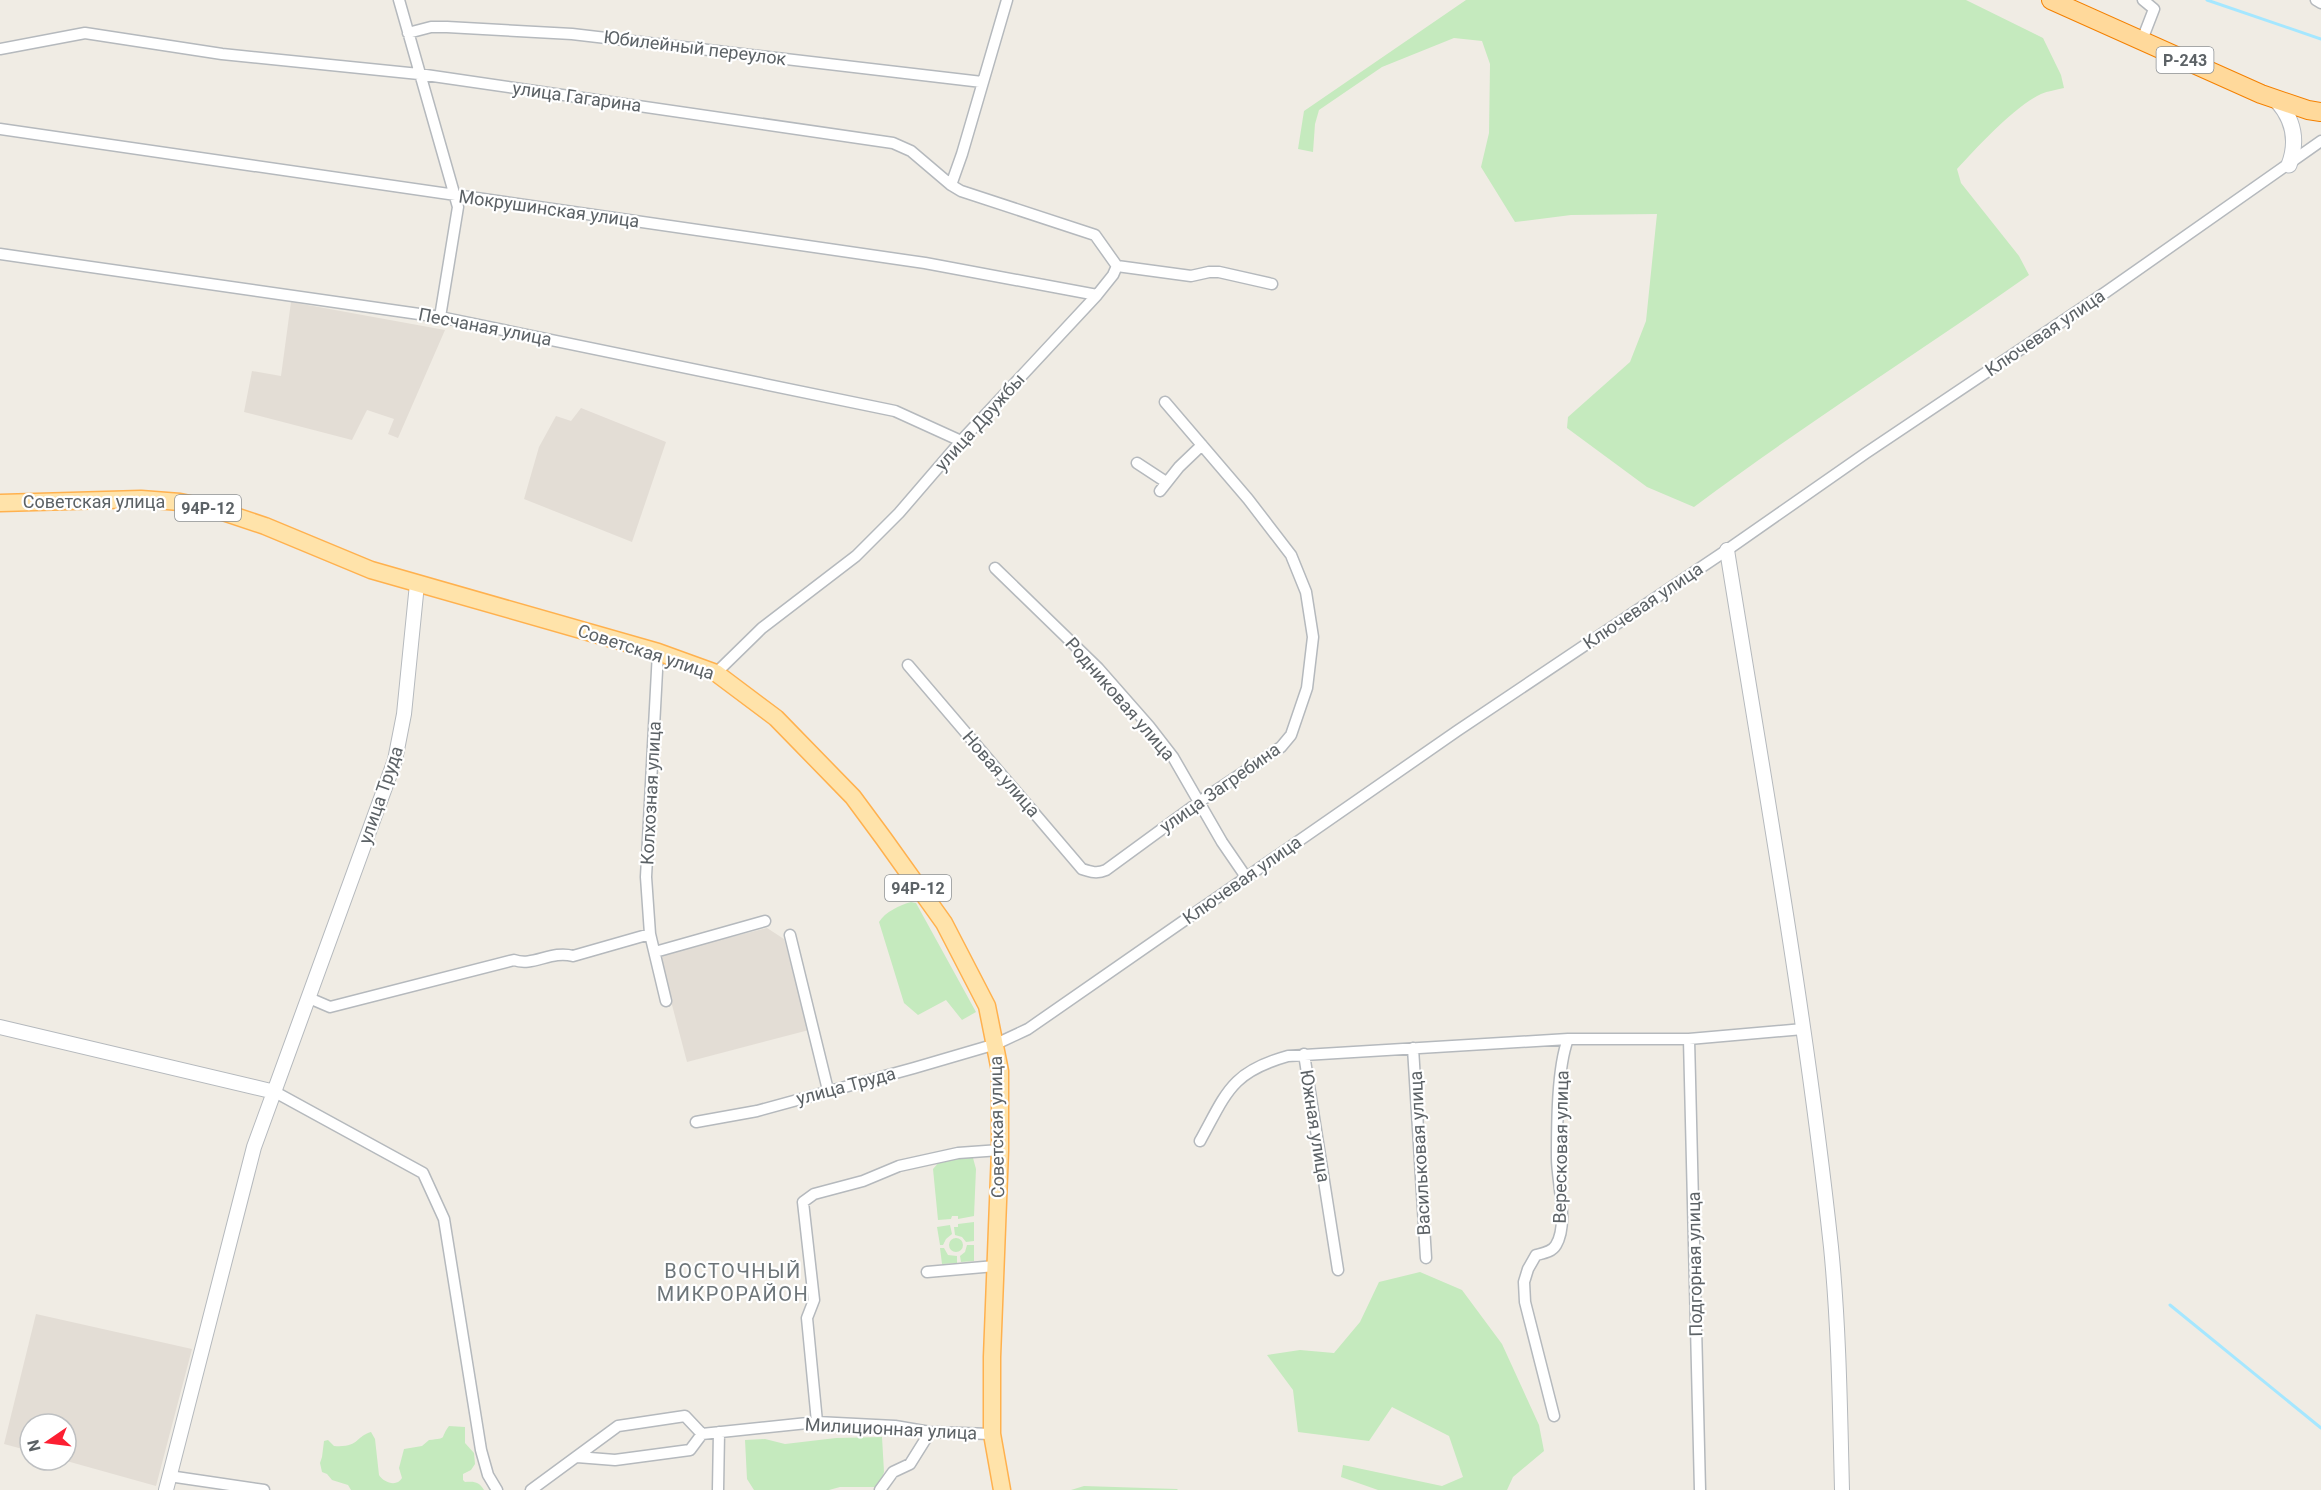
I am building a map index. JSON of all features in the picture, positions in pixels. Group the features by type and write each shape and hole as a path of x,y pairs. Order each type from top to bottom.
{"highway":[{"name":"Р-243","path":"2052,0 2277,101 2321,112"}],"main road":[{"path":"2277,101 2291,119 2294,149 2289,165"},
{"name":"Советская улица","path":"0,503 141,499 180,502 214,509 265,526 370,570 658,652 716,673 776,718 853,797 944,923 970,969 987,1006 1000,1071 992,1434 1002,1490"}],"street":[{"path":"399,0 419,74 457,196 459,216 440,317"},
{"path":"951,185 1007,0"},
{"path":"2142,40 2154,9 2143,0"},
{"path":"2316,0 2321,3"},
{"name":"Юбилейный переулок","path":"408,33 431,27 447,27 572,34 982,81"},
{"name":"улица Гагарина","path":"0,49 85,33 222,54 419,74 893,143 911,151 961,191 1095,235 1117,266"},
{"name":"Мокрушинская улица","path":"0,129 925,263 1097,295"},
{"name":"Ключевая улица","path":"996,1044 1028,1029 1457,731 2106,292 2321,141"},
{"name":"Песчаная улица","path":"0,254 440,317 895,411 961,441"},
{"path":"1117,266 1191,276 1219,272 1272,284"},
{"name":"улица Дружбы","path":"716,673 762,628 856,556 899,513 961,441 1097,295 1113,275 1117,266"},
{"name":"улица Загребина","path":"1099,873 1281,747 1291,735 1307,687 1313,637 1311,614 1306,591 1291,555 1248,499 1165,402"},
{"path":"1137,464 1163,487 1202,445"},
{"path":"1727,550 1803,1029 1831,1248 1842,1490"},
{"name":"Родниковая улица","path":"995,568 1098,668 1173,757 1222,842 1246,877"},
{"name":"улица Труда","path":"166,1490 251,1158 391,771 400,738 410,669 417,584"},
{"name":"Колхозная улица","path":"658,652 646,877 650,934 666,1001"},
{"name":"Новая улица","path":"908,665 1082,869 1099,873"},
{"path":"655,952 765,921"},
{"path":"309,998 330,1007 514,960 523,963 561,953 573,956 650,934"},
{"path":"790,934 828,1090"},
{"path":"0,1027 275,1092 423,1173 444,1219 481,1450 488,1475 497,1490"},
{"path":"1304,1054 1568,1039 1689,1039 1803,1029"},
{"name":"Вересковая улица","path":"1554,1416 1526,1302 1524,1282 1536,1255 1552,1250 1557,1244 1563,1214 1557,1160 1562,1056 1568,1039"},
{"name":"Подгорная улица","path":"1689,1039 1700,1490"},
{"name":"улица Труда","path":"696,1122 757,1110 996,1044"},
{"name":"Васильковая улица","path":"1413,1048 1426,1258"},
{"name":"Южная улица","path":"1200,1141 1235,1081 1247,1071 1264,1063 1304,1054 1338,1270"},
{"path":"817,1422 807,1318 814,1300 803,1202 814,1194 863,1181 910,1163 958,1153 1000,1150"},
{"path":"927,1272 995,1266"},
{"path":"531,1490 618,1426 685,1416 702,1434 690,1450 615,1460 577,1457"},
{"name":"Милиционная улица","path":"702,1434 817,1422 895,1426 930,1432 992,1434"},
{"path":"718,1490 719,1432"},
{"path":"880,1490 893,1472 910,1464 930,1432"},
{"path":"169,1476 264,1490"}],"shaded area":[{"path":"291,302 445,330 398,438 388,434 394,419 367,410 352,440 244,412 252,371 281,376"},
{"path":"581,408 666,442 632,542 524,499 539,447 556,416 571,421"},
{"path":"767,928 784,939 809,1030 687,1062 661,963 663,954"},
{"path":"36,1314 192,1349 156,1486 78,1464 78,1412 18,1412 18,1448 4,1444"}],"green space":[{"path":"1466,0 1966,0 2043,38 2061,75 2064,88 2041,94 2020,107 1957,169 1961,183 2019,256 2029,275 1776,448 1694,507 1647,487 1567,428 1568,417 1630,362 1646,321 1657,214 1571,215 1515,222 1481,167 1489,133 1490,64 1482,41 1454,38 1382,67 1319,110 1315,124 1313,152 1298,149 1304,111"},
{"path":"911,902 916,903 976,1012 962,1020 946,1000 918,1015 904,1003 879,922 893,909"},
{"path":"969,1156 973,1158 976,1169 974,1216 958,1219 958,1216 952,1216 951,1219 938,1220 933,1169 940,1161"},
{"path":"974,1222 974,1241 966,1242 962,1237 955,1235 954,1227 958,1227 958,1224"},
{"path":"950,1225 952,1234 943,1245 940,1245 937,1227"},
{"path":"953,1238 959,1238 963,1245 959,1252 953,1252 949,1248 949,1242"},
{"path":"967,1245 974,1245 974,1261 961,1262 960,1256 965,1252"},
{"path":"940,1248 944,1248 948,1255 957,1256 957,1263 942,1264"},
{"path":"1420,1272 1462,1290 1502,1344 1539,1425 1544,1451 1513,1477 1507,1490 1378,1490 1341,1477 1343,1465 1442,1486 1463,1477 1449,1436 1392,1407 1369,1441 1298,1432 1293,1390 1267,1355 1300,1350 1334,1353 1360,1322 1379,1282"},
{"path":"449,1426 465,1427 465,1443 474,1453 475,1464 471,1470 463,1474 463,1480 476,1483 484,1490 351,1490 348,1485 332,1480 322,1472 320,1463 324,1441 328,1440 334,1446 348,1445 371,1432 375,1439 379,1475 387,1482 400,1481 402,1478 399,1468 404,1449 422,1446 429,1440 443,1437"},
{"path":"882,1437 884,1472 879,1487 754,1490 747,1479 745,1440 765,1439 785,1444 836,1438"},
{"path":"1084,1486 1177,1489 1178,1490 1071,1490"}],"waterway":[{"path":"2207,0 2321,39"},
{"path":"2170,1305 2321,1428"}],"district":[{"name":"ВОСТОЧНЫЙ МИКРОРАЙОН","path":"733,1282"}]}
